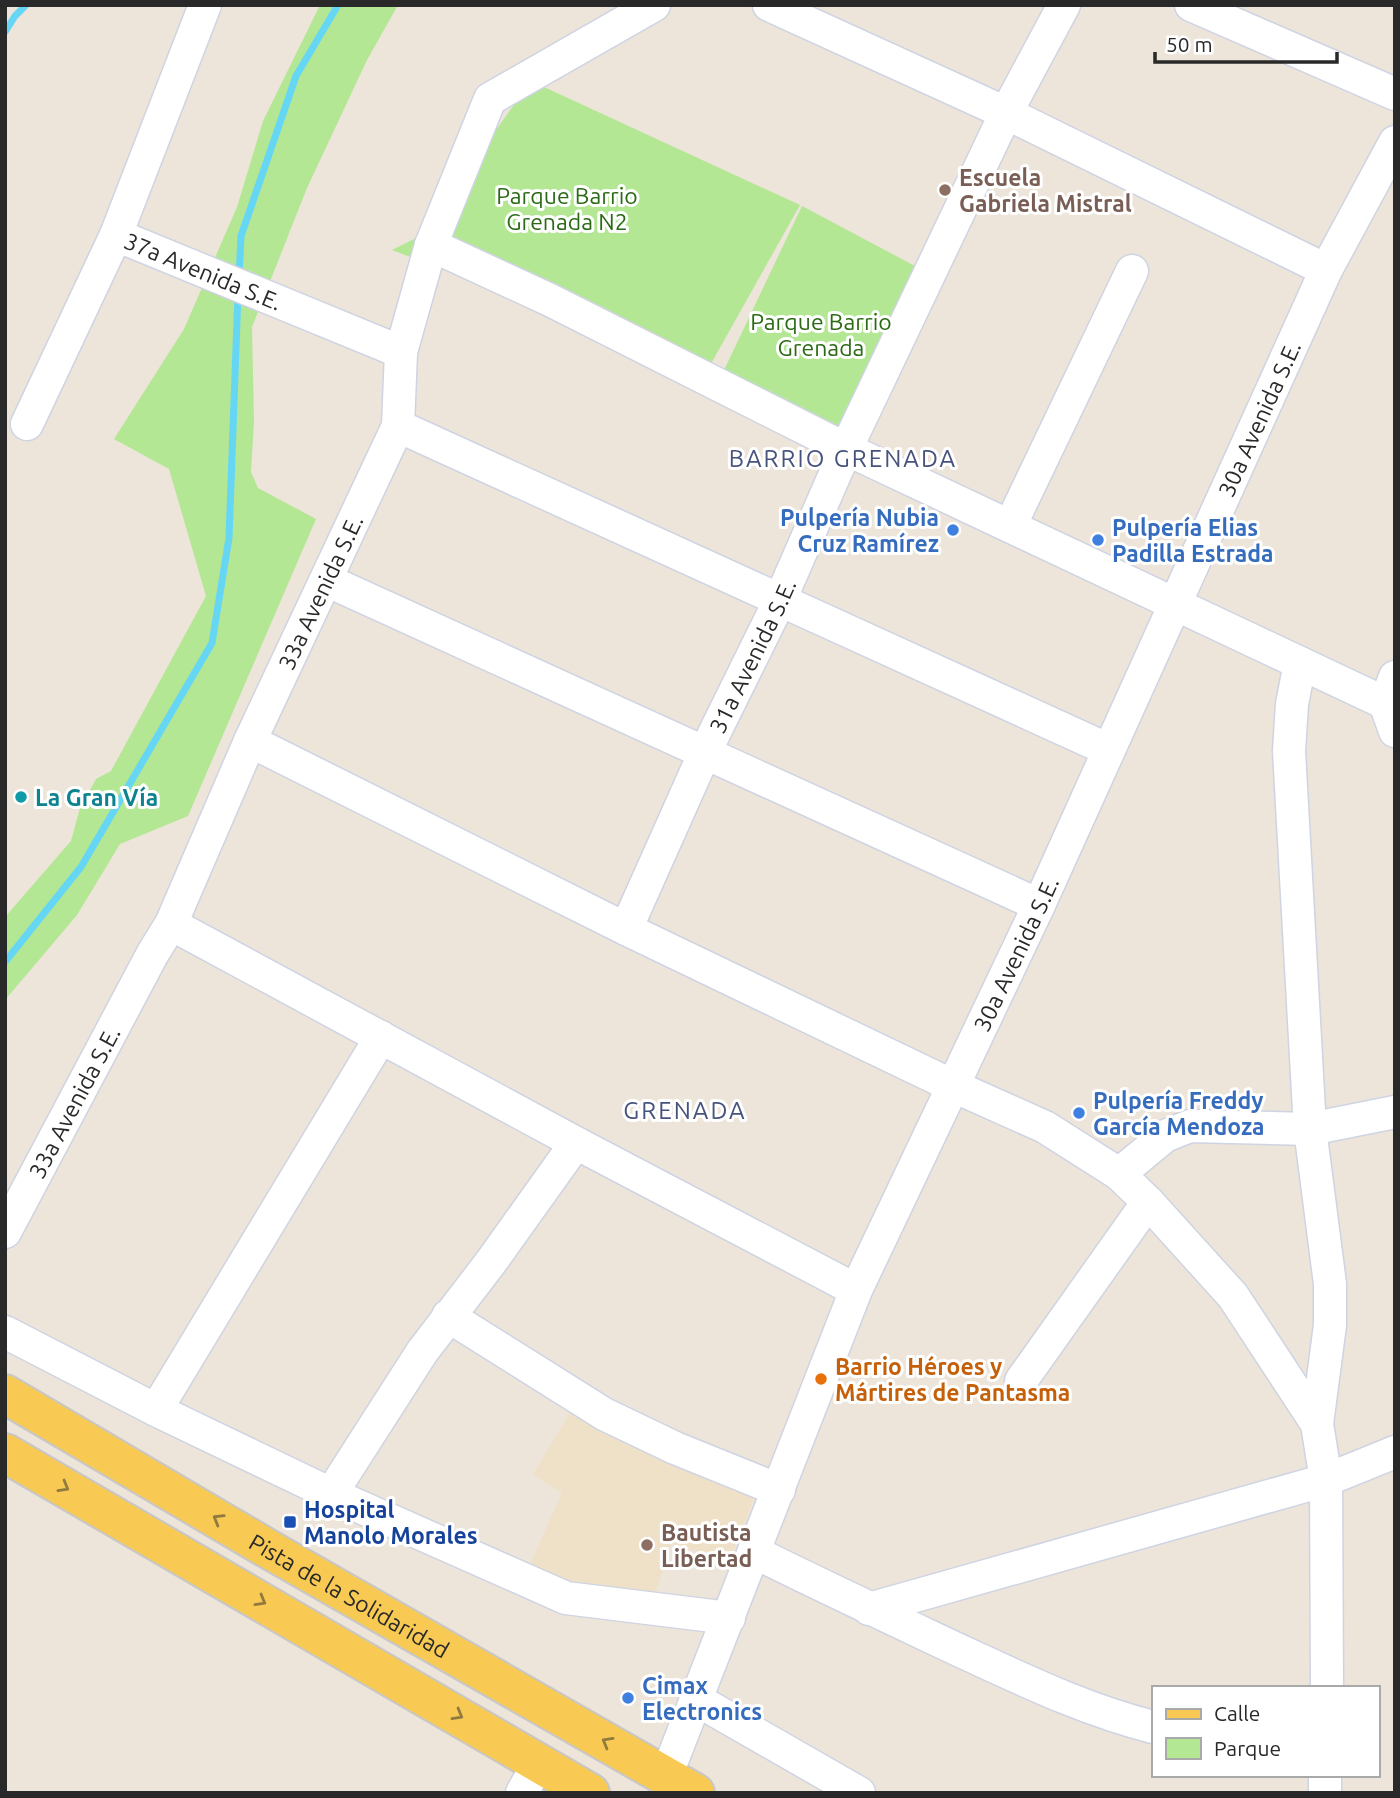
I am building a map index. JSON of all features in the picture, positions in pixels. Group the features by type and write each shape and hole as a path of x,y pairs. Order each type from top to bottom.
{"main road":[{"name":"Pista de la Solidaridad","path":"5,1394 681,1784"},
{"path":"5,1453 531,1778 590,1793"}],"street":[{"name":"37a Avenida S.E.","path":"205,5 116,235 401,352"},
{"name":"33a Avenida S.E.","path":"5,1232 171,924 250,741 398,426 401,352 431,245 490,99 654,5"},
{"path":"769,5 1006,113 1326,270"},
{"name":"31a Avenida S.E.","path":"626,929 705,752 780,600 846,450 1006,113 1064,5"},
{"path":"1191,5 1395,94"},
{"name":"30a Avenida S.E.","path":"681,1784 697,1700 856,1290 951,1085 1039,905 1326,270 1395,142"},
{"path":"27,424 116,235"},
{"path":"431,245 550,300 846,450 1300,663 1392,703"},
{"path":"1010,526 1132,271"},
{"path":"398,426 1109,750"},
{"path":"326,580 1039,905"},
{"path":"1300,663 1292,704 1289,751 1310,1129 1331,1284 1330,1325 1317,1424 1326,1480 1327,1686"},
{"path":"250,741 626,929 951,1085 1045,1126 1119,1174 1148,1202 1233,1296 1317,1424"},
{"path":"171,924 576,1143 856,1290"},
{"path":"156,1410 381,1037"},
{"path":"1119,1174 1165,1136 1190,1126 1310,1129 1395,1112"},
{"path":"331,1494 378,1418 447,1316 491,1262 576,1143"},
{"path":"1021,1381 1148,1202"},
{"path":"447,1316 604,1414 675,1448 779,1490"},
{"path":"5,1332 156,1410 331,1494 566,1598 729,1618"},
{"path":"869,1609 1326,1480 1395,1452"},
{"path":"754,1552 869,1609 1067,1700 1152,1727"},
{"path":"697,1700 859,1793"}],"shaded area":[{"path":"574,1406 756,1494 729,1561 671,1543 655,1594 560,1586 528,1569 562,1493 533,1474"}],"green space":[{"path":"320,5 398,5 367,60 307,188 252,327 254,422 251,472 258,488 316,519 188,816 120,844 77,915 5,1000 5,917 71,841 80,808 96,779 111,771 206,596 169,469 114,439 184,329 237,207 263,121"},
{"name":"Parque Barrio Grenada N2","path":"531,81 800,205 708,369 392,250 420,236"},
{"name":"Parque Barrio Grenada","path":"802,206 930,274 846,449 717,385"}],"waterway":[{"path":"5,32 26,5"},
{"path":"239,278 241,236 296,76 338,5"},
{"path":"5,962 81,867 212,643 229,538 238,293"}],"place":[{"name":"Escuela Gabriela Mistral","path":"945,190"},
{"name":"Pulpería Nubia Cruz Ramírez","path":"953,530"},
{"name":"Pulpería Elias Padilla Estrada","path":"1098,540"},
{"name":"La Gran Vía","path":"21,797"},
{"name":"Pulpería Freddy García Mendoza","path":"1079,1113"},
{"name":"Barrio Héroes y Mártires de Pantasma","path":"821,1379"},
{"name":"Hospital Manolo Morales","path":"290,1522"},
{"name":"Bautista Libertad","path":"647,1545"},
{"name":"Cimax Electronics","path":"628,1698"}],"district":[{"name":"BARRIO GRENADA","path":"843,458"},
{"name":"GRENADA","path":"685,1110"}]}
